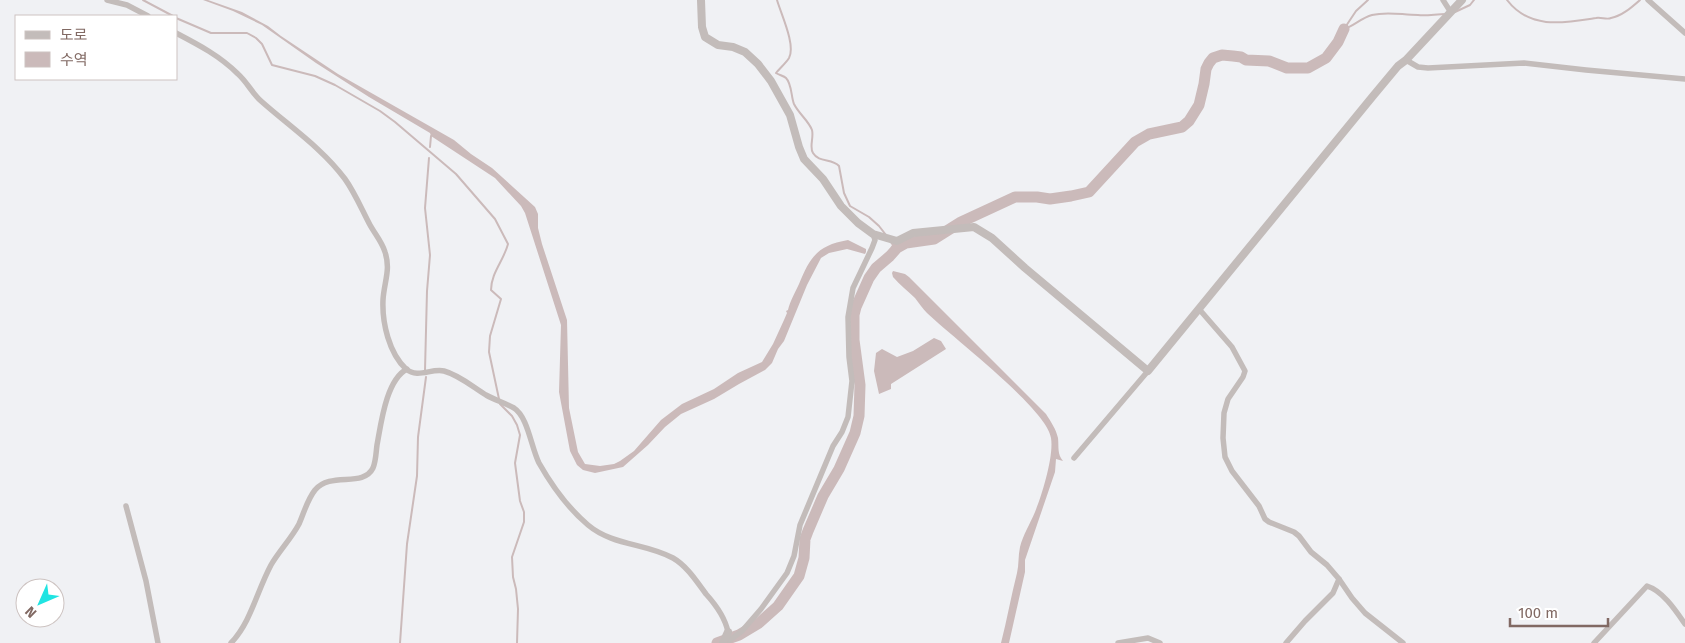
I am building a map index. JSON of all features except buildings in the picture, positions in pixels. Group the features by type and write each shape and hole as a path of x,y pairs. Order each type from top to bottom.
{"street":[{"path":"107,0 127,5 146,15"},
{"path":"701,0 702,27 705,37 718,45 740,49 758,64 777,90 790,115 804,159 824,179 848,212 873,234 898,241 913,233 974,227 992,238 1148,371"},
{"path":"1443,0 1450,11"},
{"path":"1074,458 1148,371 1398,66 1406,60 1462,0"},
{"path":"1648,0 1685,33"},
{"path":"178,34 203,47 230,67 245,81 250,90 262,102 321,152 345,179 385,252 388,268 383,301 386,328 396,356 407,369 419,374 434,370 446,372 489,397 516,409 523,417 529,439 540,464 579,518 594,530 609,538 655,550 679,562 717,607 726,623 728,632 725,643"},
{"path":"1406,60 1418,66 1428,68 1524,63 1685,79"},
{"path":"725,643 742,631 761,609 787,573 794,556 800,525 833,446 842,432 848,417 852,381 848,317 853,288 875,240 873,234"},
{"path":"1199,309 1232,347 1245,371 1228,399 1224,413 1223,429 1226,457 1232,471 1258,506 1265,519 1299,536 1312,552 1340,579 1352,598 1365,612 1403,643"},
{"path":"230,643 243,627 270,567 298,525 314,491 329,481 365,477 372,470 382,416 394,381 399,374 407,369"},
{"path":"126,506 146,580 158,643"},
{"path":"1286,643 1305,621 1333,594 1340,579"},
{"path":"1594,643 1648,586 1654,588 1665,598 1685,624"},
{"path":"1118,643 1148,638 1160,643"}],"water":[{"path":"203,0 242,12 268,26 338,74 454,140 492,168 535,207 538,214 538,228 542,244 567,320 569,408 578,452 585,464 600,466 620,461 634,451 661,420 682,404 714,389 738,373 762,362 773,344 807,266 822,249 848,240 866,249 866,252 865,254 847,249 829,253 821,258 807,285 784,341 772,363 765,370 714,399 681,414 623,467 595,473 583,470 577,465 570,451 559,392 561,325 525,213 521,206 495,178 431,136 430,133 316,63 262,25 233,11"},
{"path":"893,271 909,277 1046,414 1058,438 1059,453 1063,461 1056,459 1055,472 1025,560 1025,572 1009,643 1001,643 1018,570 1020,547 1044,486 1051,455 1051,438 1046,425 1017,392 927,313 915,298 893,277"},
{"path":"934,338 941,341 946,349 891,384 891,389 879,394 874,371 876,353 882,349 897,357 913,351"}],"waterway":[{"path":"143,0 171,15"},
{"path":"777,0 787,29 791,52 788,60 776,73 785,77 788,81 794,104 812,130 812,151 819,158 839,166 844,193 850,206 869,217 886,235"},
{"path":"1344,29 1356,11 1368,0"},
{"path":"1455,12 1470,5 1474,0"},
{"path":"1507,0 1516,10 1526,16 1548,22 1572,22 1598,18 1609,19 1623,13 1640,0"},
{"path":"1344,29 1368,16 1378,14 1446,14"},
{"path":"178,19 211,33 247,33 262,44 272,65 315,76 335,85 380,111 456,174 495,219 508,244 495,272 491,290 501,299 490,336 489,352 499,399"},
{"path":"717,643 739,635 759,623 778,606 799,576 808,531 823,496 839,469 855,433 859,416 860,385 854,340 854,315 869,278 876,268 897,248 906,243 934,239 961,222 1015,197 1050,199 1089,192 1135,142 1149,134 1182,127 1189,121 1199,105 1206,69 1213,58 1222,55 1233,56 1246,60 1269,61 1287,68 1308,68 1326,58 1338,42 1344,29"},
{"path":"430,147 431,136"},
{"path":"425,370 430,255 425,208 429,158"},
{"path":"890,241 893,245 890,256"},
{"path":"400,643 407,544 417,476 418,437 426,377"},
{"path":"500,404 512,416 520,435 515,463 520,501 524,512 524,522 512,557 518,609 517,643"}]}
